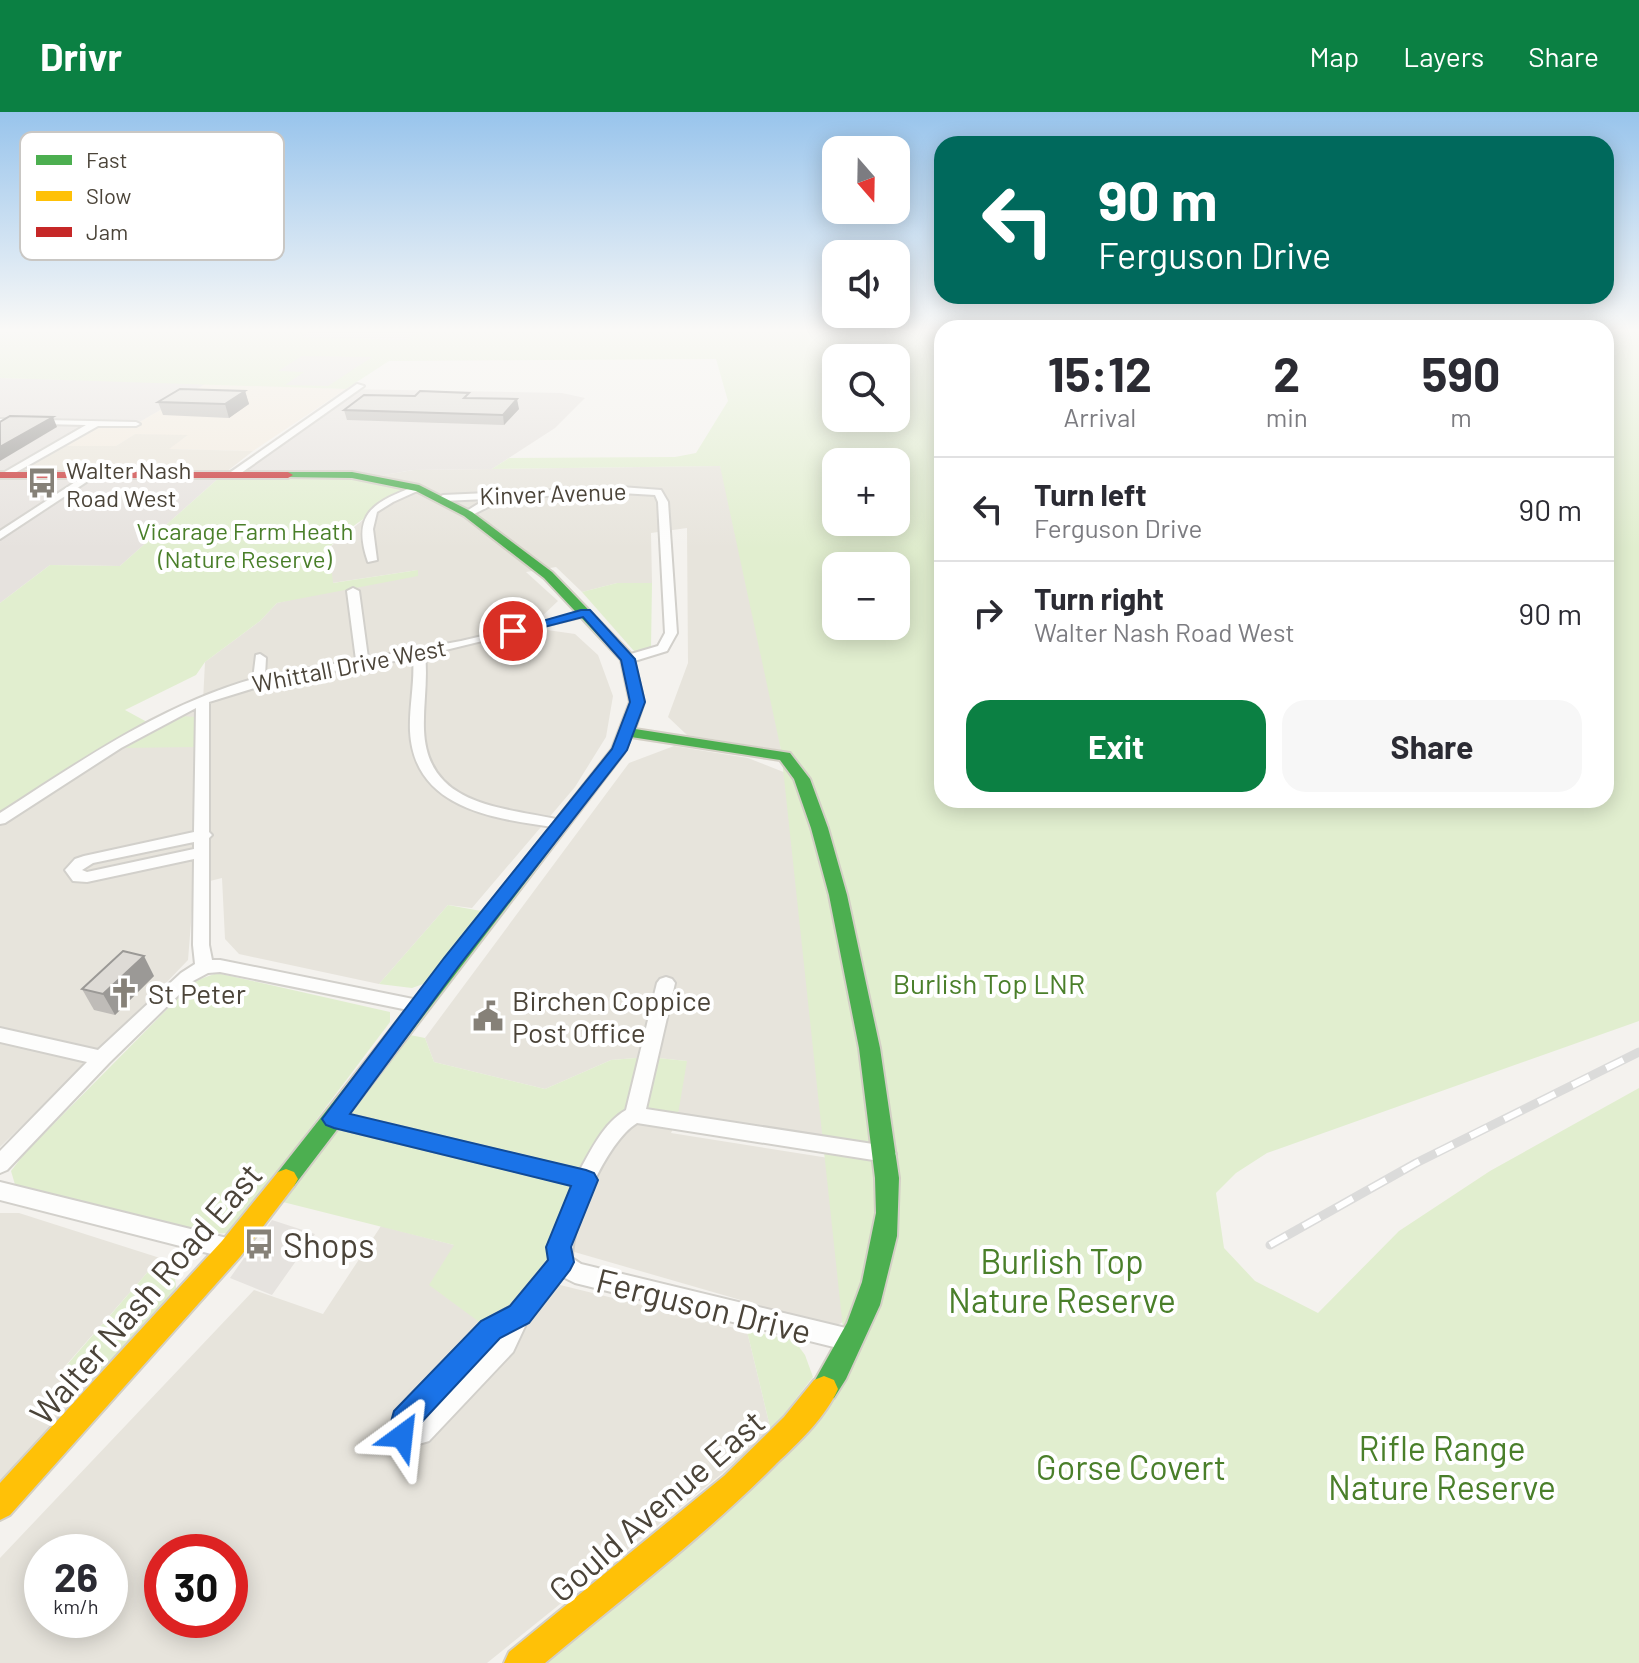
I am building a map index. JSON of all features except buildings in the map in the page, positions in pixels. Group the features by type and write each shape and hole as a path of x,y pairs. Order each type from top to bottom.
{"street":[{"path":"231,476 334,404"},
{"path":"0,421 136,424"},
{"path":"3,475 95,424"},
{"path":"3,475 352,475 419,488 443,498 468,514 548,575 628,659 637,702 619,750 418,1006 334,1119 586,1180"},
{"path":"0,536 89,477"},
{"name":"Kinver Avenue","path":"443,498 642,484 658,492 663,502 671,633 663,648 628,659"},
{"path":"372,560 365,528 370,514 387,500 419,488"},
{"path":"468,514 488,505 491,495"},
{"path":"353,591 362,662"},
{"name":"Whittall Drive West","path":"0,820 133,735 203,701 259,681 419,653 585,613"},
{"path":"419,653 422,679 417,733 422,764 448,793 483,812 560,824"},
{"path":"259,681 260,658"},
{"path":"203,701 201,945 204,967"},
{"name":"Gould Avenue East","path":"520,1663 761,1462 828,1385 872,1295 888,1211 886,1154 868,1038 838,904 805,787 793,760 773,754 627,732"},
{"path":"203,852 87,877 79,877 73,870 89,859 204,835"},
{"path":"0,1164 102,1058 187,977 204,967 220,966 418,1006"},
{"path":"635,1115 666,983"},
{"path":"0,1035 102,1058"},
{"path":"519,1314 490,1330 404,1421 402,1436 420,1432 505,1344 519,1314 561,1262 559,1247 586,1180 620,1124 635,1115 886,1154"},
{"name":"Walter Nash Road East","path":"0,1505 231,1249 334,1119"},
{"path":"0,1191 231,1249"},
{"name":"Ferguson Drive","path":"561,1262 575,1273 850,1340"}],"shaded area":[{"path":"0,404 170,404 136,424 95,424 61,446 221,476 120,566 50,565 0,603"},
{"path":"170,404 323,404 253,451 167,449 187,436 135,434 116,446 61,446 95,424 136,424"},
{"path":"324,404 579,404 555,428 492,469 413,470 373,477 221,476"},
{"path":"135,434 188,435 169,449 253,451 221,476 6,475 61,446 116,446"},
{"path":"720,466 758,573 781,750 687,735 668,717 688,663 687,528 651,533 652,583 617,583 582,592 556,567 526,572 558,601 539,619 512,628 517,636 547,630 575,634 598,655 613,696 606,737 575,787 472,908 448,905 379,984 239,954 225,939 222,878 194,885 188,960 0,1147 0,820 133,735 203,701 205,662 260,621 277,603 418,570 332,583 329,548 370,514 373,477 413,470"},
{"path":"674,746 748,758 786,773 862,1139 677,1120 671,1133 867,1164 850,1318 834,1327 571,1251 552,1283 747,1331 771,1431 487,1663 0,1663 0,1558 254,1290 323,1314 381,1226 454,1245 559,1247 620,1124 687,1061 648,1057 611,1060 545,1089 434,1062 425,1038 629,763"},
{"path":"0,1213 19,1213 160,1258 59,1373 94,1388 0,1497"},
{"path":"272,1220 315,1234 272,1295 230,1278 244,1258 254,1259 267,1241 259,1238"}],"green space":[{"path":"726,404 822,404 822,432 910,432 910,404 934,404 934,808 1614,808 1614,404 1639,404 1639,1021 1267,1153 1236,1173 1216,1193 1224,1248 1255,1281 1318,1313 1399,1231 1490,1171 1639,1088 1639,1663 538,1663 847,1366 781,750 720,466 492,469 509,458 675,457 696,453"},
{"name":"Vicarage Farm Heath (Nature Reserve)","path":"352,475 419,488 360,521 329,548 333,583 418,570 418,576 277,603 260,621 205,662 196,675 125,710 147,722 0,820 0,603 50,565 120,566 221,476"},
{"path":"617,583 652,583 651,649 634,651 582,592"},
{"path":"180,716 196,717 198,747 120,748"},
{"path":"448,905 481,911 426,983 412,988 379,984"},
{"path":"217,973 390,1012 390,1022 237,1225 226,1233 211,1234 16,1188 11,1171 24,1154 195,981"},
{"path":"400,1033 425,1038 434,1062 545,1089 611,1060 648,1057 687,1061 677,1120 635,1115 586,1180 561,1262 490,1330 429,1285 454,1245 271,1199"},
{"path":"160,1258 174,1277 175,1301 94,1388 59,1374"},
{"path":"747,1331 794,1340 805,1355 813,1377 771,1431"}],"railway":[{"path":"1270,1245 1416,1163 1639,1052"}],"traffic: fast":[{"path":"286,1179 619,750 637,702 628,659 548,575 468,514 419,488 352,475 288,475"},
{"path":"627,732 785,756 802,779 820,828 838,895 869,1048 887,1178 888,1213 881,1259 867,1305 848,1349 824,1389"}],"traffic: slow":[{"path":"0,1505 231,1249 286,1179"},
{"path":"520,1663 734,1486 794,1427 824,1389"}],"traffic: jam":[{"path":"0,475 288,475"}],"place":[{"name":"Walter Nash Road West","path":"42,483"},
{"name":"St Peter","path":"124,993"},
{"name":"Birchen Coppice Post Office","path":"488,1016"},
{"name":"Shops","path":"259,1244"}],"route":[{"path":"402,1436 404,1421 490,1330 519,1314 561,1262 559,1247 586,1180 334,1119 451,963 619,750 627,732 637,702 628,659 585,613 513,631"}],"park label":[{"name":"Burlish Top LNR","path":"989,983"},
{"name":"Burlish Top Nature Reserve","path":"1062,1280"},
{"name":"Gorse Covert","path":"1131,1466"},
{"name":"Rifle Range Nature Reserve","path":"1442,1466"}]}
